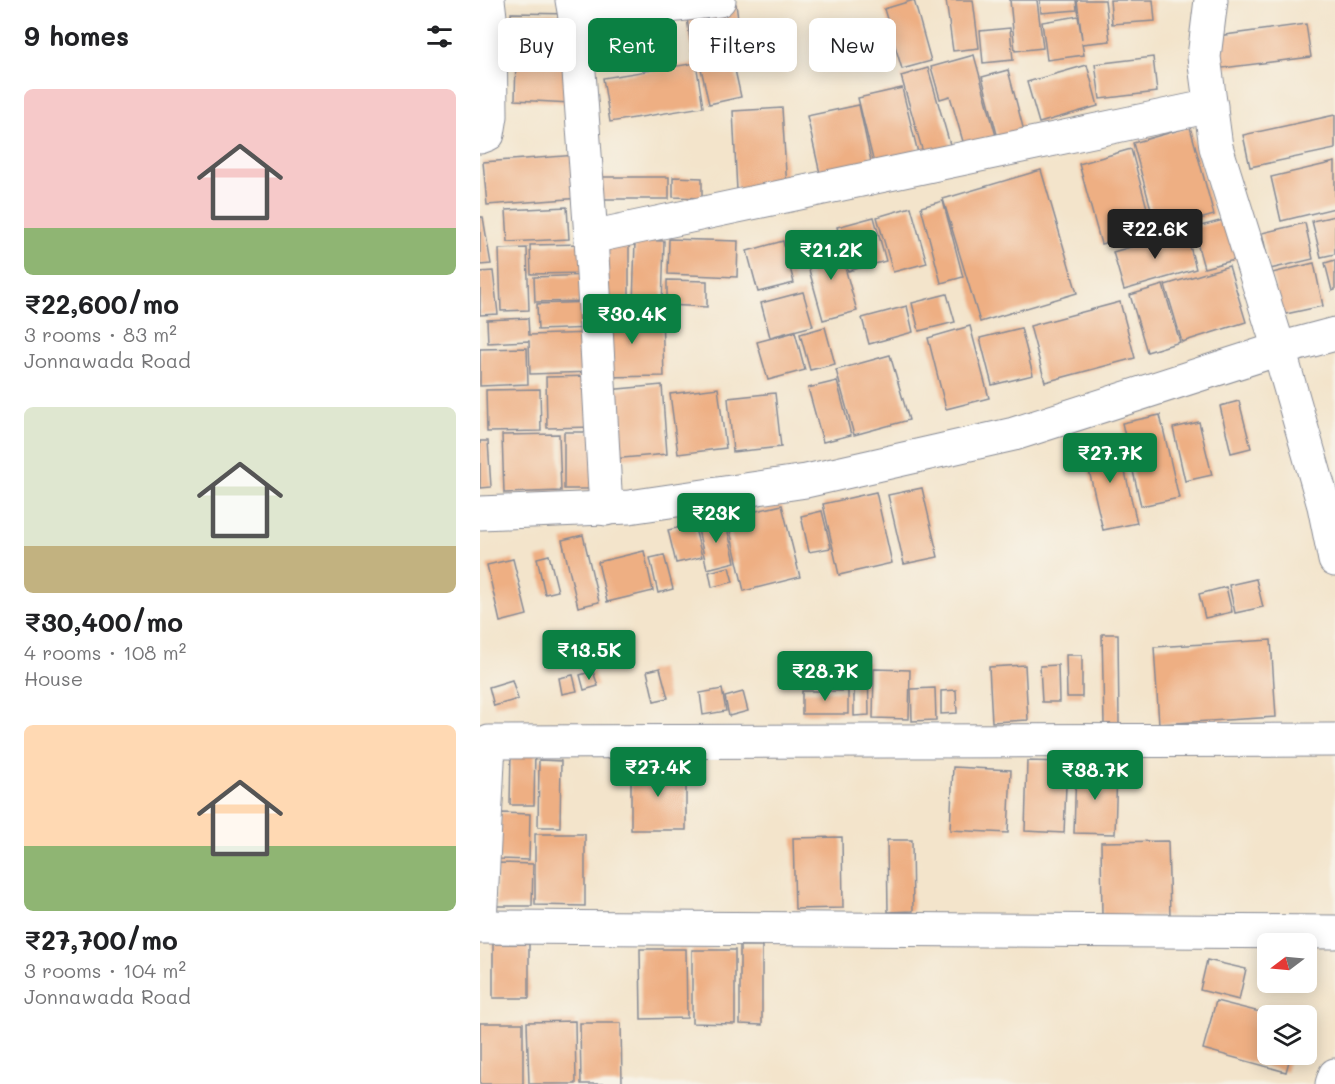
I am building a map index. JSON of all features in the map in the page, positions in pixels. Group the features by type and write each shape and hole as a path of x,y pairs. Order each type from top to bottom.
{"street":[{"path":"480,137 489,134 491,116 488,0"},
{"path":"606,509 591,237 574,9 719,0"},
{"path":"1211,0 1204,57 1216,147 1279,349 1324,506 1335,560"},
{"path":"591,237 1211,106"},
{"path":"480,513 606,509 806,481 1014,434 1279,349 1335,334"},
{"path":"1335,740 489,742 483,819 480,925 1335,932"},
{"path":"1332,1084 1335,1075"}],"building":[{"path":"914,0 931,61 902,69 896,49 896,18 887,18 884,9"},
{"path":"946,0 973,0 979,48 953,51"},
{"path":"1010,0 1037,0 1043,48 1015,51"},
{"path":"1040,0 1076,0 1077,10 1041,13"},
{"path":"1077,0 1105,0 1110,41 1082,44 1084,55 1047,60 1042,22 1078,16 1082,39"},
{"path":"1110,0 1153,0 1155,21 1112,24"},
{"path":"736,4 738,18 689,18 689,32 686,10"},
{"path":"511,13 574,14 574,18 511,18"},
{"path":"1306,24 1311,57 1215,69 1210,37"},
{"path":"1010,28 1013,60 983,63 980,31"},
{"path":"974,55 996,136 964,145 950,96 940,99 931,67"},
{"path":"1153,57 1157,92 1100,99 1095,64"},
{"path":"689,64 689,72 697,72 703,107 610,122 603,78 640,72 677,72 677,66"},
{"path":"1087,65 1098,106 1039,123 1027,82"},
{"path":"928,68 951,148 924,156 901,76"},
{"path":"1008,70 1025,135 999,142 982,77"},
{"path":"516,72 573,72 571,103 515,100"},
{"path":"702,72 736,72 741,97 709,104"},
{"path":"902,88 920,161 876,172 858,98"},
{"path":"859,105 872,166 821,178 807,116"},
{"path":"782,108 787,189 737,191 733,111"},
{"path":"1335,115 1335,149 1250,167 1243,135"},
{"path":"1190,127 1214,215 1157,231 1133,143"},
{"path":"1131,149 1153,230 1101,244 1079,164"},
{"path":"577,155 581,198 487,205 483,162"},
{"path":"1335,162 1335,208 1281,221 1271,177"},
{"path":"1041,170 1077,293 980,322 943,199"},
{"path":"598,177 669,177 669,199 598,199"},
{"path":"673,177 702,178 702,198 673,197"},
{"path":"943,201 963,277 941,283 921,207"},
{"path":"567,207 569,239 508,242 506,210"},
{"path":"911,207 927,263 893,272 877,217"},
{"path":"1335,216 1335,254 1321,257 1312,221"},
{"path":"480,217 483,217 491,264 480,265"},
{"path":"874,217 886,261 848,271 837,227"},
{"path":"1231,218 1242,258 1204,268 1193,228"},
{"path":"1305,223 1313,259 1270,269 1262,233"},
{"path":"1186,231 1196,269 1124,290 1113,252"},
{"path":"669,239 738,241 737,277 668,274"},
{"path":"598,240 629,241 629,306 598,305"},
{"path":"635,240 664,241 662,306 633,305"},
{"path":"783,241 794,283 758,292 747,251"},
{"path":"838,242 857,311 823,320 804,252"},
{"path":"585,244 586,273 531,274 530,245"},
{"path":"527,248 529,310 501,311 499,249"},
{"path":"1335,260 1335,290 1332,291 1325,263"},
{"path":"1314,263 1323,306 1281,315 1272,273"},
{"path":"1229,266 1246,322 1182,342 1165,285"},
{"path":"493,271 498,314 480,315 480,272"},
{"path":"590,275 591,301 535,302 534,277"},
{"path":"667,280 707,281 707,307 667,305"},
{"path":"1163,285 1180,342 1147,352 1130,295"},
{"path":"803,292 813,326 770,337 761,303"},
{"path":"947,294 955,322 919,331 912,303"},
{"path":"591,302 592,328 538,330 537,304"},
{"path":"1120,302 1135,358 1045,382 1030,326"},
{"path":"907,306 913,332 869,344 862,318"},
{"path":"662,313 664,376 602,377 600,314"},
{"path":"528,318 529,335 592,333 593,372 530,374 529,341 488,343 487,320"},
{"path":"970,326 989,398 946,409 928,338"},
{"path":"825,327 835,364 810,370 800,334"},
{"path":"1021,328 1033,375 992,385 980,338"},
{"path":"795,332 805,370 768,380 757,342"},
{"path":"527,348 528,384 480,386 480,349"},
{"path":"890,355 909,420 854,435 836,370"},
{"path":"594,376 595,427 547,428 546,377"},
{"path":"837,381 851,435 823,442 808,388"},
{"path":"662,385 667,454 612,459 607,390"},
{"path":"718,388 726,448 678,454 670,394"},
{"path":"540,389 541,431 487,432 486,390"},
{"path":"775,393 781,447 733,452 728,398"},
{"path":"1239,401 1251,448 1231,453 1220,406"},
{"path":"1160,415 1179,498 1141,506 1122,423"},
{"path":"1199,422 1212,475 1185,481 1173,428"},
{"path":"564,432 600,432 600,489 564,489"},
{"path":"559,434 561,491 504,493 502,435"},
{"path":"1117,438 1137,523 1103,530 1083,445"},
{"path":"480,441 488,441 491,487 480,488"},
{"path":"922,488 938,557 904,564 888,495"},
{"path":"876,492 892,563 839,575 823,504"},
{"path":"782,505 800,577 744,591 727,518"},
{"path":"822,511 831,548 809,552 801,516"},
{"path":"725,519 735,562 707,569 697,525"},
{"path":"694,524 702,557 676,563 668,530"},
{"path":"583,535 599,602 578,607 562,540"},
{"path":"644,551 653,591 607,602 598,562"},
{"path":"549,555 558,591 545,594 537,558"},
{"path":"664,555 673,589 658,593 650,558"},
{"path":"513,559 527,615 500,622 487,565"},
{"path":"729,567 733,582 712,587 709,572"},
{"path":"1256,579 1263,607 1235,613 1229,585"},
{"path":"1226,587 1232,612 1205,618 1199,594"},
{"path":"1102,634 1118,634 1119,724 1104,724"},
{"path":"1271,640 1276,717 1159,724 1154,647"},
{"path":"1066,655 1082,655 1082,697 1067,697"},
{"path":"854,662 868,662 869,715 854,716"},
{"path":"1025,665 1028,720 992,722 989,667"},
{"path":"1058,665 1059,702 1042,702 1040,666"},
{"path":"660,668 668,698 654,701 647,671"},
{"path":"874,669 910,670 909,719 873,718"},
{"path":"593,671 598,686 584,690 580,675"},
{"path":"573,675 577,691 562,694 559,678"},
{"path":"512,680 518,699 494,706 489,687"},
{"path":"935,688 936,720 912,721 911,689"},
{"path":"722,689 726,711 703,715 700,693"},
{"path":"956,690 957,713 941,714 941,691"},
{"path":"802,691 848,691 848,714 802,714"},
{"path":"743,692 748,711 729,716 725,697"},
{"path":"511,749 535,749 534,805 510,805"},
{"path":"539,760 561,761 560,827 538,827"},
{"path":"1027,761 1067,762 1064,833 1025,831"},
{"path":"631,766 686,767 686,830 631,830"},
{"path":"953,767 1011,770 1008,833 950,830"},
{"path":"1076,768 1117,769 1115,834 1074,833"},
{"path":"501,813 530,814 529,860 499,859"},
{"path":"535,834 585,834 585,906 535,905"},
{"path":"842,837 843,908 795,909 793,838"},
{"path":"887,840 912,840 913,911 888,912"},
{"path":"1168,841 1170,916 1102,917 1101,842"},
{"path":"497,863 533,864 532,906 496,906"},
{"path":"493,944 529,944 529,998 493,998"},
{"path":"740,946 762,946 762,1025 740,1024"},
{"path":"640,949 686,949 687,1018 641,1019"},
{"path":"692,950 735,950 735,1024 692,1023"},
{"path":"1207,960 1246,969 1239,1000 1200,990"},
{"path":"1216,1001 1257,1011 1257,1064 1203,1049"},
{"path":"575,1021 576,1084 529,1084 527,1022"},
{"path":"480,1023 523,1023 523,1084 480,1084"},
{"path":"580,1023 621,1023 622,1084 581,1084"},
{"path":"1261,1065 1288,1065 1286,1072"}]}
